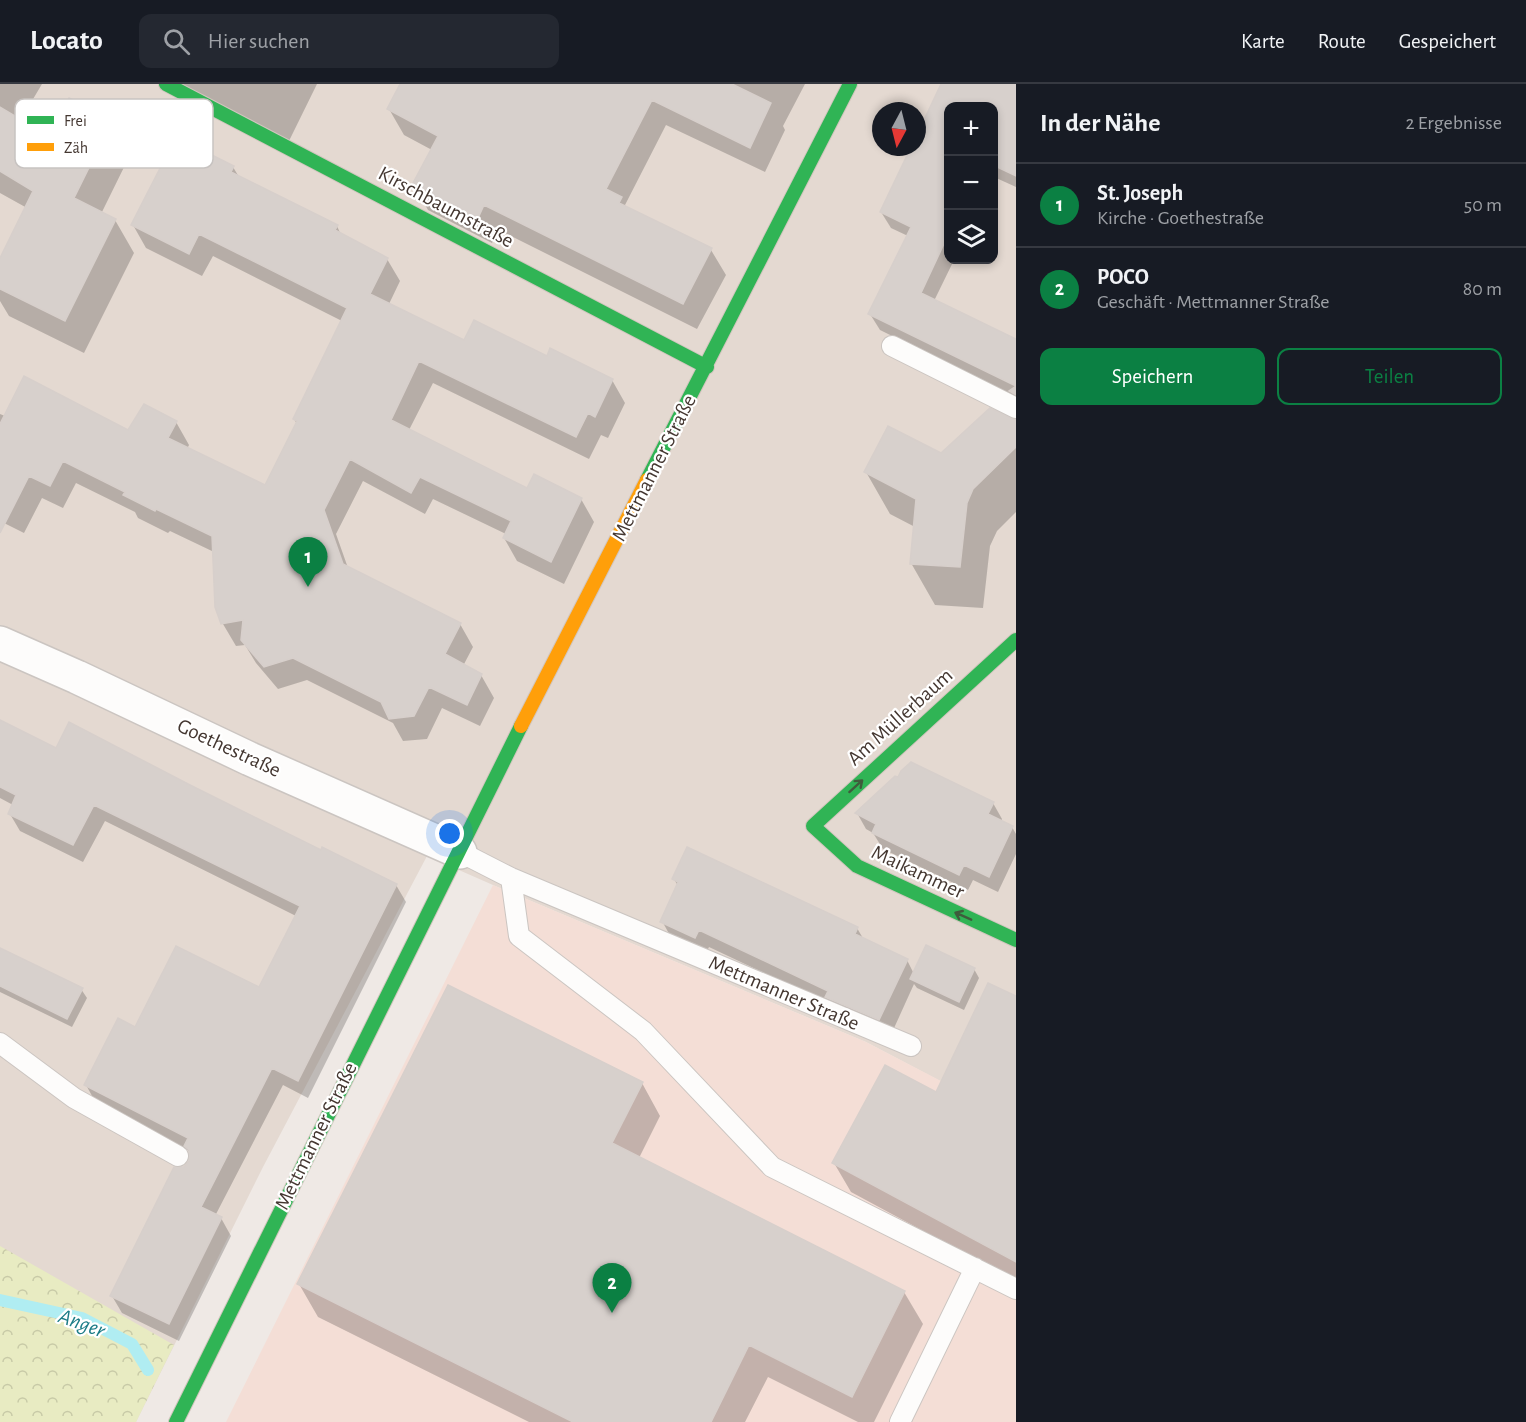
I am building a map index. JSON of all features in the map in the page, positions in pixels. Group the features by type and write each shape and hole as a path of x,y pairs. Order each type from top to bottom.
{"main road":[{"name":"Kirschbaumstraße","path":"166,84 195,99"},
{"name":"Mettmanner Straße","path":"176,1422 512,744 850,84"},
{"name":"Kirschbaumstraße","path":"213,109 706,367"},
{"name":"Am Müllerbaum","path":"813,826 1016,640"},
{"name":"Maikammer","path":"813,826 857,866 1016,940"}],"street":[{"name":"Goethestraße","path":"0,643 250,759 460,852"}],"lane":[{"path":"892,346 1016,408"},
{"name":"Mettmanner Straße","path":"460,852 511,878 911,1046"},
{"path":"511,878 519,936 643,1030 772,1167 1016,1289"},
{"path":"0,1043 74,1098 178,1156"},
{"path":"900,1422 975,1268"}],"shaded area":[{"path":"0,84 1016,84 1016,1121 866,1042 427,856 263,1167 136,1422 0,1422"},
{"path":"493,885 866,1042 1016,1120 1016,1422 226,1422"}],"green space":[{"path":"0,1246 174,1345 136,1422 0,1422"}],"building":[{"path":"400,84 732,84 771,103 750,148 652,100 606,189 622,197 619,203 712,248 683,304 484,205 478,218 412,185 438,136 387,109"},
{"path":"941,84 1016,84 1016,176 998,167 998,102 944,102 944,244 921,293 1016,339 1016,386 868,314 911,227 880,212 907,156 926,156 926,116"},
{"path":"0,107 15,116 15,168 89,168 74,198 116,219 65,321 0,289 0,258 33,191 0,171"},
{"path":"213,156 234,166 231,172 338,225 335,230 388,258 370,294 464,340 474,320 547,356 550,348 613,379 595,417 588,413 576,437 419,361 391,420 527,488 534,474 582,498 551,562 503,538 511,521 420,477 411,493 350,459 324,510 343,564 461,623 445,654 482,674 467,705 429,687 414,716 389,719 381,702 293,658 264,667 241,640 243,620 221,624 215,607 212,536 123,495 125,492 63,461 50,486 29,476 0,533 0,424 24,376 128,430 144,404 177,421 168,438 265,485 297,421 293,419 347,308 199,234 189,254 131,225 160,168 213,168"},
{"path":"1016,386 1016,395 1009,391"},
{"path":"990,408 1016,420 1016,447 973,489 967,503 960,567 910,564 916,499 864,472 888,426 941,453"},
{"path":"0,720 56,748 69,722 321,850 322,847 397,884 298,1081 272,1068 201,1207 222,1217 169,1324 110,1296 174,1167 184,1167 189,1161 189,1150 184,1146 188,1138 84,1085 118,1018 135,1027 176,946 259,987 300,906 94,805 73,845 8,814 16,795 0,787"},
{"path":"911,762 994,802 988,814 1013,826 989,877 964,865 959,875 872,833 876,824 855,813 895,776 898,777"},
{"path":"687,847 858,927 855,934 908,959 879,1020 825,997 828,991 699,930 695,938 660,922 678,882 672,879"},
{"path":"926,945 975,968 959,1002 910,979"},
{"path":"0,948 83,988 67,1019 0,986"},
{"path":"988,983 1016,996 1016,1262 832,1163 885,1065 936,1092"},
{"path":"448,985 643,1082 612,1143 905,1291 852,1397 749,1345 711,1422 573,1422 297,1284"}],"waterway":[{"name":"Anger","path":"0,1300 82,1318 132,1344 148,1370"}],"traffic: fast":[{"path":"166,84 195,99"},
{"path":"647,480 850,84"},
{"path":"213,109 707,367"},
{"path":"1016,640 813,826 857,866 1016,940"},
{"path":"176,1422 521,726"}],"traffic: slow":[{"path":"521,726 647,480"}],"place":[{"name":"St. Joseph","path":"308,587"},
{"name":"POCO","path":"612,1313"}]}
